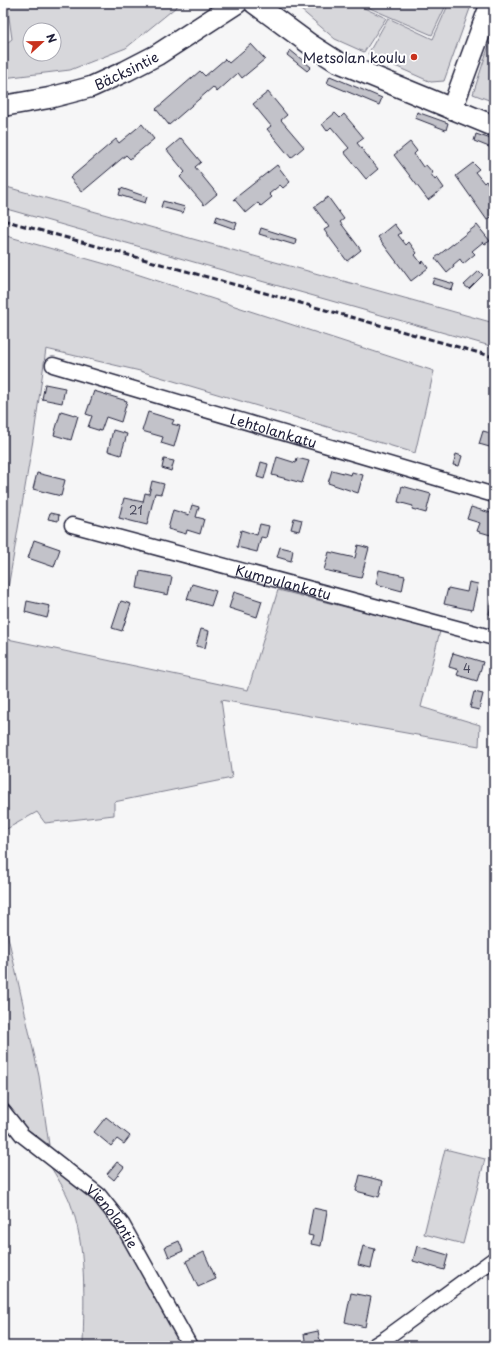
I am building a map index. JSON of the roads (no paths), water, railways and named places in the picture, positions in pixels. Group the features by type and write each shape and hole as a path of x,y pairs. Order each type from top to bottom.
{"street":[{"name":"Bäcksintie","path":"3,106 49,98 91,87 156,55 237,3"},
{"path":"254,3 311,45 336,61 494,126"},
{"path":"452,109 492,3"},
{"name":"Lehtolankatu","path":"53,365 494,495"},
{"name":"Kumpulankatu","path":"72,525 494,638"},
{"name":"Vienolantie","path":"3,1111 22,1135 104,1200 122,1224 190,1346"},
{"path":"374,1346 494,1259"}],"railway":[{"path":"3,220 494,357"}],"place":[{"name":"Metsolan koulu","path":"414,57"}]}
